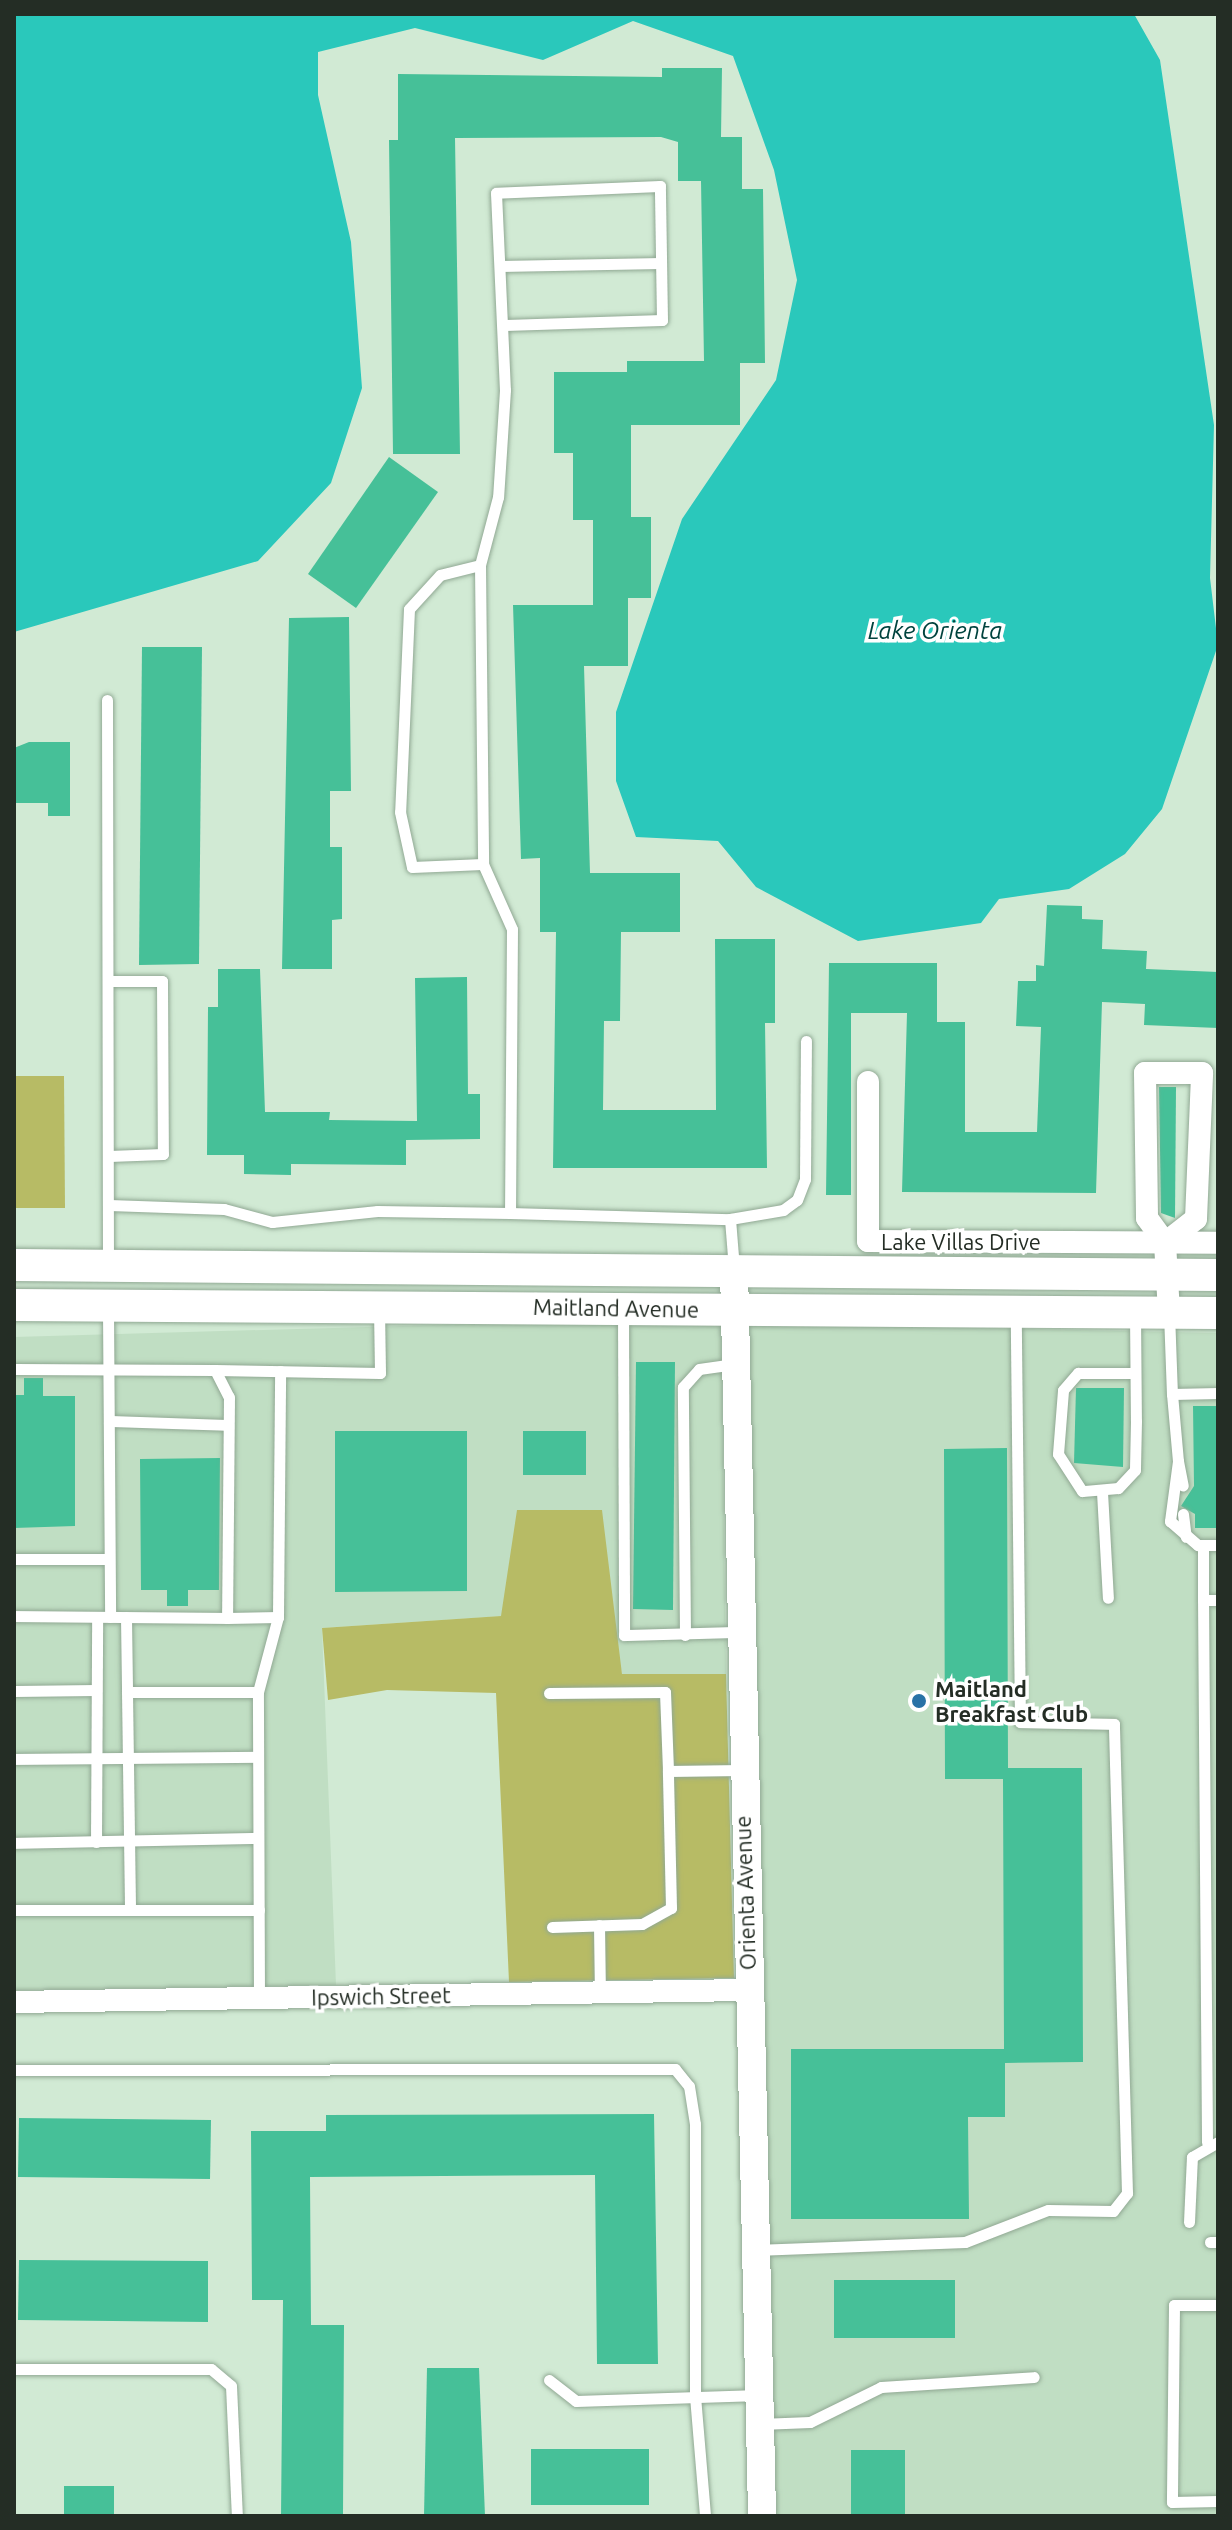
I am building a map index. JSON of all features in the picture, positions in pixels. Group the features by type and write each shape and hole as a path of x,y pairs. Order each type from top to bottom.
{"main road":[{"name":"Maitland Avenue","path":"14,1265 1218,1275"},
{"name":"Maitland Avenue","path":"14,1305 378,1304 1218,1313"}],"street":[{"path":"1165,1243 1196,1219 1202,1073 1145,1073 1147,1218 1165,1243 1169,1313"},
{"name":"Lake Villas Drive","path":"868,1082 868,1241 1218,1243"},
{"path":"108,1265 108,1304"},
{"name":"Orienta Avenue","path":"734,1269 738,1632 762,2516"},
{"name":"Ipswich Street","path":"14,2002 748,1990"}],"lane":[{"path":"505,325 662,320 660,186 496,193 505,325 498,497 480,565 483,864 512,929 510,1213"},
{"path":"500,266 661,263"},
{"path":"480,565 440,575 409,609 400,812 412,867 483,864"},
{"path":"107,700 108,1265"},
{"path":"109,981 162,981 163,1154 109,1156"},
{"path":"109,1205 224,1209 272,1222 377,1211 730,1219 773,1216 797,1200 808,1147 806,1041"},
{"path":"730,1219 734,1269"},
{"path":"96,1842 96,1690 109,1559 108,1304"},
{"path":"14,1369 380,1373 378,1304"},
{"path":"624,1309 624,1635 738,1632"},
{"path":"754,2250 965,2242 1048,2210 1113,2211 1127,2193 1114,1724 1020,1722 1016,1313"},
{"path":"1135,1313 1135,1373 1135,1470 1118,1488 1102,1492 1082,1491 1062,1469 1063,1390 1078,1373 1135,1373"},
{"path":"1169,1313 1172,1394 1183,1486"},
{"path":"685,1635 683,1387 699,1369 733,1364"},
{"path":"215,1370 229,1397 227,1618"},
{"path":"259,1998 258,1692 278,1617 280,1371"},
{"path":"1172,1394 1218,1393"},
{"path":"109,1421 228,1425"},
{"path":"1178,1461 1170,1521 1186,1537 1203,1545 1218,1545"},
{"path":"1102,1492 1108,1598"},
{"path":"1183,1514 1186,1537"},
{"path":"1189,2222 1192,2157 1212,2142 1212,1844 1203,1545"},
{"path":"14,1559 109,1559"},
{"path":"1203,1600 1218,1600"},
{"path":"14,1616 278,1617"},
{"path":"126,1617 130,1910"},
{"path":"14,1691 96,1690"},
{"path":"127,1692 258,1692"},
{"path":"549,1693 665,1692 671,1908 642,1924 552,1927"},
{"path":"14,1759 258,1757"},
{"path":"668,1771 742,1770"},
{"path":"14,1843 258,1838"},
{"path":"14,1910 259,1910"},
{"path":"599,1925 600,1993"},
{"path":"14,2070 675,2069 689,2086 695,2124 695,2396 705,2516"},
{"path":"1218,2305 1174,2305 1172,2502 1218,2501"},
{"path":"14,2369 211,2369 231,2386 237,2516"},
{"path":"760,2424 810,2422 881,2387 1034,2377"},
{"path":"549,2380 576,2401 760,2395"}],"shaded area":[{"path":"612,1320 721,1322 726,1674 622,1674 607,1595 502,1616 322,1628 336,1985 14,1990 14,1337"},
{"path":"749,1323 1218,1333 1218,2516 776,2516"}],"green space":[{"path":"14,1076 64,1076 65,1208 14,1208"},
{"path":"517,1510 602,1510 622,1674 726,1674 734,1978 509,1982 496,1693 387,1690 328,1700 322,1628 501,1616"}],"water":[{"name":"Lake Orienta","path":"14,14 1134,14 1160,60 1214,425 1210,578 1218,645 1162,809 1125,854 1069,889 999,899 981,923 858,941 756,887 718,841 636,837 616,781 616,712 682,519 776,380 797,280 774,170 733,56 633,21 543,60 415,28 318,52 318,95 351,242 362,388 331,483 258,561 14,632"}],"building":[{"path":"662,68 722,68 721,137 742,137 742,189 763,189 765,363 740,363 740,425 631,425 631,517 651,517 651,598 628,598 628,666 584,666 590,873 680,873 680,932 621,932 620,1021 604,1021 603,1110 716,1110 715,939 775,939 775,1023 765,1023 767,1168 553,1168 556,932 540,932 540,858 521,859 513,605 593,605 593,520 573,520 573,453 554,453 554,372 627,372 627,361 704,361 701,181 678,181 678,142 661,137 455,138 460,454 393,454 389,140 398,140 398,74 662,77"},
{"path":"389,457 438,492 356,608 308,574"},
{"path":"349,617 351,791 330,791 330,847 342,847 342,919 332,920 332,969 282,969 289,618"},
{"path":"142,647 202,647 199,964 139,965"},
{"path":"29,742 70,742 70,816 48,816 48,803 14,803 14,748"},
{"path":"1047,905 1082,906 1082,919 1103,920 1102,949 1147,951 1146,969 1218,972 1218,1028 1144,1025 1145,1004 1102,1002 1096,1193 902,1192 907,1013 851,1013 851,1195 826,1195 829,963 937,963 937,1022 965,1022 965,1132 1037,1132 1041,1027 1016,1026 1018,981 1036,981 1036,965 1044,966"},
{"path":"218,969 260,969 265,1112 330,1112 329,1120 417,1121 415,978 467,977 468,1094 480,1094 480,1139 406,1140 406,1165 291,1164 291,1175 244,1174 244,1155 207,1155 208,1007 218,1007"},
{"path":"1159,1087 1176,1087 1175,1218 1161,1213"},
{"path":"636,1362 675,1362 673,1610 633,1609"},
{"path":"24,1378 43,1378 43,1396 75,1396 75,1526 14,1528 14,1395 24,1395"},
{"path":"1076,1388 1124,1388 1123,1467 1074,1463"},
{"path":"1193,1406 1218,1406 1218,1528 1195,1528 1195,1514 1181,1506 1194,1486"},
{"path":"335,1431 467,1431 467,1591 335,1592"},
{"path":"523,1431 586,1431 586,1475 523,1475"},
{"path":"1007,1448 1008,1768 1082,1768 1083,2062 1005,2063 1005,2117 968,2117 969,2219 791,2219 791,2049 1004,2049 1003,1779 945,1779 944,1449"},
{"path":"220,1458 219,1590 188,1590 188,1606 167,1606 167,1590 141,1590 140,1459"},
{"path":"654,2114 658,2364 597,2364 595,2175 310,2177 311,2325 344,2325 343,2516 281,2516 283,2300 252,2300 251,2131 326,2131 326,2115"},
{"path":"19,2118 211,2120 210,2179 18,2177"},
{"path":"19,2260 208,2261 208,2322 18,2320"},
{"path":"834,2280 955,2280 955,2338 834,2338"},
{"path":"427,2368 479,2368 485,2516 424,2516"},
{"path":"531,2449 649,2449 649,2505 531,2505"},
{"path":"851,2450 905,2450 905,2516 851,2516"},
{"path":"64,2486 114,2486 114,2516 64,2516"}],"place":[{"name":"Maitland Breakfast Club","path":"919,1701"}]}
